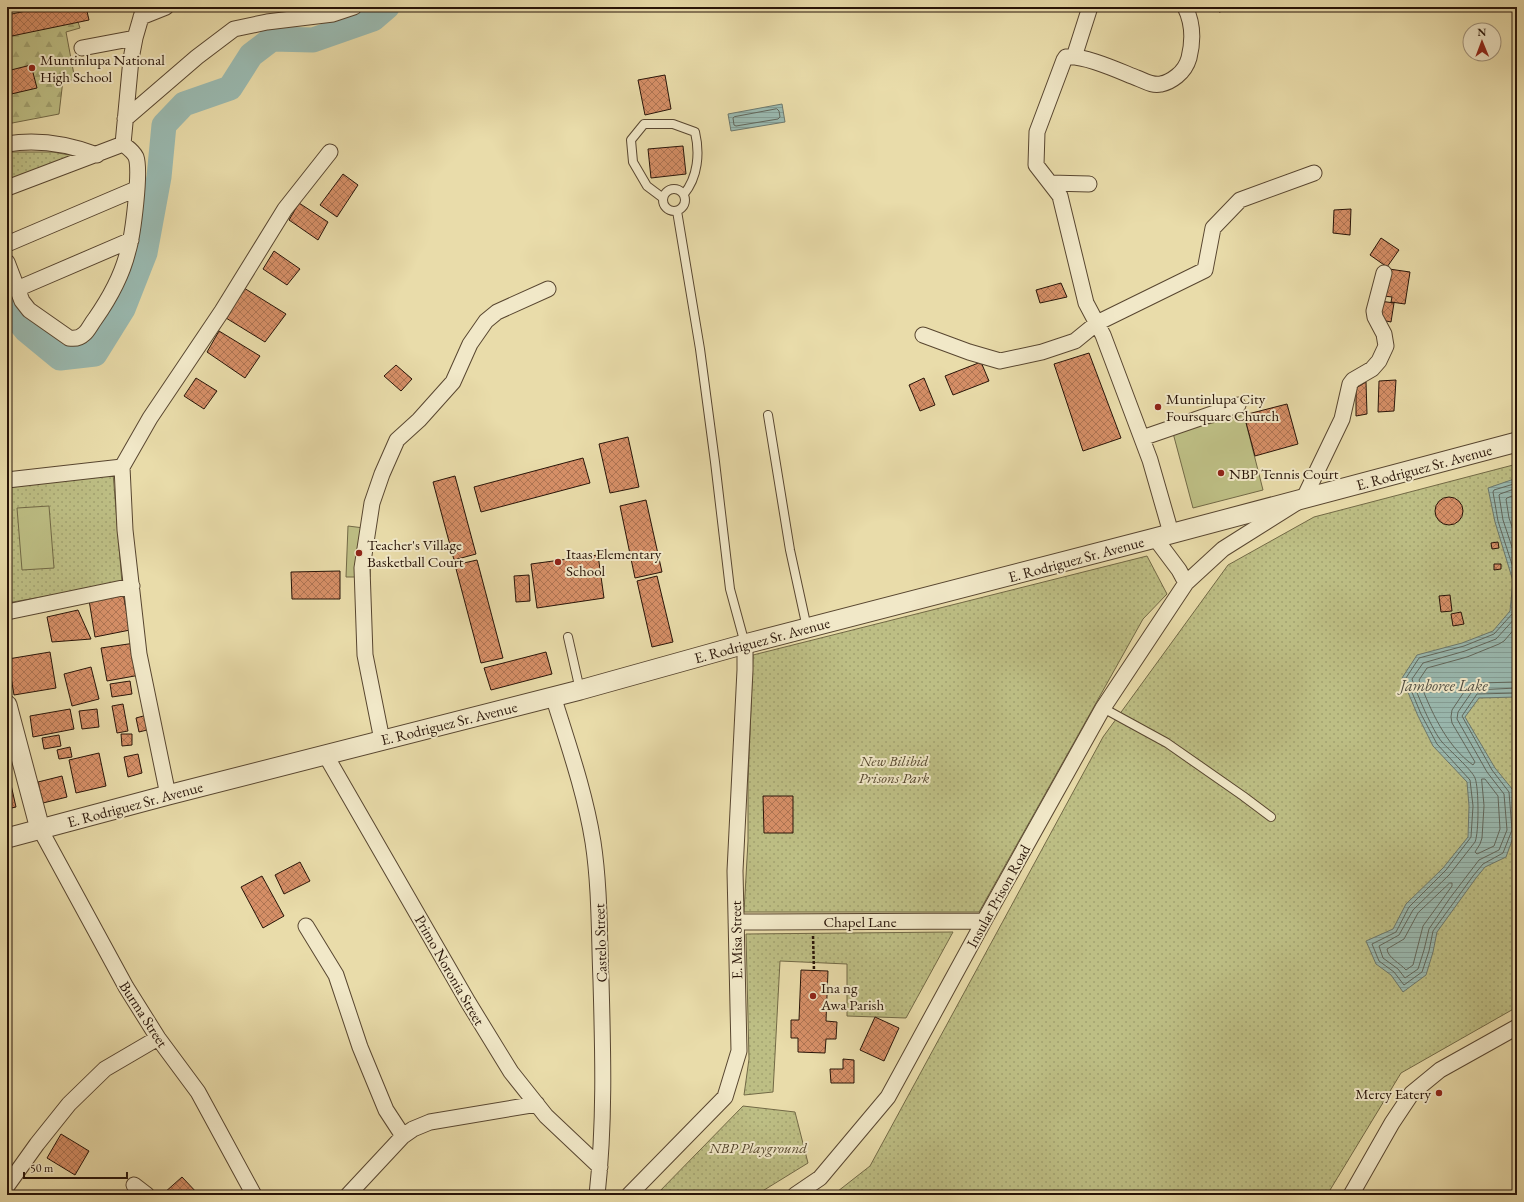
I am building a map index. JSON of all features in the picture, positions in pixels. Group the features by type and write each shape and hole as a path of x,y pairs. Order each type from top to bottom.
{"street":[{"path":"123,144 135,38 142,12 166,7"},
{"path":"125,119 197,57 234,29 267,22 333,14 354,7"},
{"path":"1074,57 1090,7"},
{"path":"1185,7 1189,15 1192,37 1192,46 1188,63 1179,74 1167,83 1153,85 1099,64 1074,57 1066,57 1037,132 1036,165 1060,196 1086,304 1103,335 1150,460 1163,535 1186,583"},
{"path":"82,48 135,38"},
{"path":"7,144 36,142 61,144 97,155"},
{"path":"7,188 123,144"},
{"path":"7,262 22,302 29,310 64,336 70,338 80,337 85,334 106,303 121,272 131,240 137,166 136,157 132,150 123,144"},
{"path":"168,795 140,654 125,530 122,467 150,418 222,311 285,209 330,152"},
{"path":"923,335 969,352 1000,361 1042,352 1075,341 1097,323 1205,270 1212,228 1240,200 1314,173"},
{"path":"1050,184 1088,184"},
{"path":"7,244 136,189"},
{"path":"17,288 131,240"},
{"path":"1304,498 1342,419 1350,384 1353,380 1372,369 1379,361 1386,346 1384,334 1374,317 1374,311 1384,273"},
{"path":"382,740 365,655 362,568 372,503 382,474 397,440 419,420 453,382 470,344 486,321 497,312 548,289"},
{"path":"1142,438 1238,406"},
{"name":"E. Rodriguez Sr. Avenue","path":"7,838 325,754 580,690 746,644 1517,442"},
{"path":"7,480 122,467"},
{"name":"Insular Prison Road","path":"795,1195 820,1178 888,1097 984,920 1103,708 1186,583 1224,549 1304,498"},
{"path":"7,611 132,586"},
{"name":"E. Misa Street","path":"629,1195 726,1097 738,1051 735,871 746,670 746,644"},
{"name":"Castelo Street","path":"553,696 582,789 593,842 598,899 604,1088 597,1195"},
{"path":"7,705 40,829"},
{"name":"Primo Noronia Street","path":"325,754 468,1002 511,1072 546,1116 600,1167"},
{"name":"Burma Street","path":"40,829 126,987 158,1038 198,1092 254,1195"},
{"name":"Chapel Lane","path":"736,922 984,920"},
{"path":"306,926 336,975 360,1047 386,1110 403,1136"},
{"path":"1351,1195 1392,1123 1412,1093 1440,1070 1517,1027"},
{"path":"7,1186 37,1144 69,1104 105,1069 158,1038"},
{"path":"348,1195 403,1136 413,1129 430,1122 537,1104"},
{"path":"134,1185 147,1195"}],"lane":[{"path":"663,198 647,186 633,162 631,140 644,124 673,124 695,132 698,144 696,170 690,187 684,194 685,204 677,211 669,210 664,205 663,198 668,190 677,189 684,194"},
{"path":"677,211 700,349 730,589 746,644"},
{"path":"768,415 790,550 807,629"},
{"path":"568,636 580,690"},
{"path":"1103,708 1167,743 1271,817"}],"path":[{"path":"813,921 814,971"}],"green space":[{"name":"Muntinlupa National High School","path":"76,16 80,28 66,32 75,80 63,80 59,114 7,124 7,32"},
{"path":"53,152 75,156 7,181 7,153"},
{"name":"NBP Tennis Court","path":"1244,415 1263,490 1193,508 1173,433"},
{"path":"1517,464 1517,1007 1401,1073 1327,1195 833,1195 870,1166 1103,737 1228,565 1314,517"},
{"path":"113,473 122,583 7,603 7,488"},
{"path":"49,506 54,568 22,570 17,508"},
{"name":"Teacher's Village Basketball Court","path":"348,526 372,529 370,577 346,577"},
{"name":"New Bilibid Prisons Park","path":"1147,556 1167,594 1143,619 979,912 744,912 748,841 748,783 753,655"},
{"path":"953,932 906,1018 847,1016 847,964 780,961 773,1092 744,1095 749,1059 746,934"},
{"name":"NBP Playground","path":"743,1106 795,1112 808,1163 756,1195 656,1195"}],"water":[{"path":"782,104 785,122 731,131 728,114"},
{"name":"Jamboree Lake","path":"1517,478 1517,697 1479,698 1465,717 1495,768 1513,790 1515,832 1506,857 1485,867 1437,932 1426,975 1403,992 1391,975 1376,964 1366,941 1393,929 1406,904 1443,868 1468,837 1469,806 1467,782 1433,746 1418,716 1402,678 1417,655 1462,643 1493,631 1510,611 1513,581 1495,522 1488,488"}],"building":[{"path":"45,7 86,7 89,20 7,37 7,15"},
{"path":"1218,7 1238,7 1238,8 1219,12"},
{"path":"31,65 37,88 7,95 7,71"},
{"path":"665,75 671,109 645,115 638,80"},
{"path":"683,146 686,174 651,178 648,149"},
{"path":"343,174 358,185 337,217 320,205"},
{"path":"299,203 328,222 318,240 289,220"},
{"path":"1351,209 1350,235 1333,233 1334,210"},
{"path":"1381,238 1399,250 1387,267 1370,255"},
{"path":"274,251 300,269 287,285 263,269"},
{"path":"1389,269 1410,272 1405,304 1391,302 1392,297 1384,296"},
{"path":"1061,283 1067,297 1040,303 1036,290"},
{"path":"244,288 286,314 265,342 226,318"},
{"path":"1380,301 1394,303 1391,322 1377,319"},
{"path":"219,331 260,356 245,378 207,352"},
{"path":"1089,353 1121,438 1083,451 1054,364"},
{"path":"981,362 989,381 953,395 945,376"},
{"path":"396,365 412,379 401,391 384,376"},
{"path":"196,378 217,391 204,409 184,396"},
{"path":"924,378 935,405 920,411 909,385"},
{"path":"1396,380 1394,411 1378,412 1379,381"},
{"path":"1366,382 1367,414 1356,416 1356,388"},
{"path":"1287,404 1298,444 1255,456 1244,415"},
{"path":"628,437 639,487 610,493 599,444"},
{"path":"583,458 590,483 481,512 474,487"},
{"path":"455,476 476,554 454,560 433,482"},
{"path":"1449,497 1459,501 1463,511 1459,521 1449,525 1439,521 1435,511 1439,501"},
{"path":"646,500 662,572 635,578 620,506"},
{"path":"1498,542 1499,548 1492,549 1491,543"},
{"path":"598,555 604,598 537,608 531,564"},
{"path":"477,560 503,658 481,663 455,565"},
{"path":"1494,564 1501,564 1501,569 1494,570"},
{"path":"340,571 340,599 292,599 291,572"},
{"path":"529,575 530,601 516,602 514,576"},
{"path":"657,576 673,642 652,647 637,581"},
{"path":"123,593 130,630 95,637 89,600"},
{"path":"1450,595 1452,611 1441,612 1439,596"},
{"path":"78,610 91,639 52,642 47,617"},
{"path":"1461,612 1464,624 1453,626 1451,614"},
{"path":"7,622 11,634 7,635"},
{"path":"135,643 140,675 107,681 101,648"},
{"path":"50,652 56,688 14,695 8,659"},
{"path":"546,652 552,674 491,690 484,668"},
{"path":"91,667 99,699 72,706 64,674"},
{"path":"130,681 132,694 112,697 110,684"},
{"path":"123,704 128,731 117,733 112,706"},
{"path":"70,709 74,729 33,737 30,716"},
{"path":"97,709 99,727 82,729 79,711"},
{"path":"147,715 151,729 139,732 136,718"},
{"path":"121,734 132,734 132,745 122,746"},
{"path":"59,735 61,746 44,749 42,738"},
{"path":"70,747 72,757 59,759 57,750"},
{"path":"99,753 106,786 76,793 69,760"},
{"path":"138,754 142,773 128,777 124,757"},
{"path":"7,767 16,807 7,809"},
{"path":"62,776 67,797 43,803 38,782"},
{"path":"763,796 793,796 793,833 764,833"},
{"path":"300,862 310,881 284,894 275,875"},
{"path":"262,876 284,916 263,928 241,887"},
{"name":"Ina ng Awa Parish","path":"801,970 828,971 826,1021 837,1022 836,1039 826,1039 825,1053 798,1052 798,1038 791,1038 791,1020 799,1020"},
{"path":"875,1017 899,1028 884,1061 860,1050"},
{"path":"843,1059 854,1060 854,1083 831,1083 830,1069 843,1069"},
{"path":"61,1134 89,1151 75,1175 47,1158"},
{"path":"182,1177 199,1195 166,1195 164,1193"}],"waterway":[{"path":"7,307 26,330 60,358 95,354 123,309 145,253 159,177 164,125 184,104 230,88 251,55 272,39 313,40 373,19 387,7"}],"place":[{"name":"Muntinlupa National High School","path":"32,68"},
{"name":"Muntinlupa City Foursquare Church","path":"1158,407"},
{"name":"NBP Tennis Court","path":"1221,473"},
{"name":"Teacher's Village Basketball Court","path":"359,553"},
{"name":"Itaas Elementary School","path":"558,562"},
{"name":"Ina ng Awa Parish","path":"813,996"},
{"name":"Mercy Eatery","path":"1439,1093"}]}
